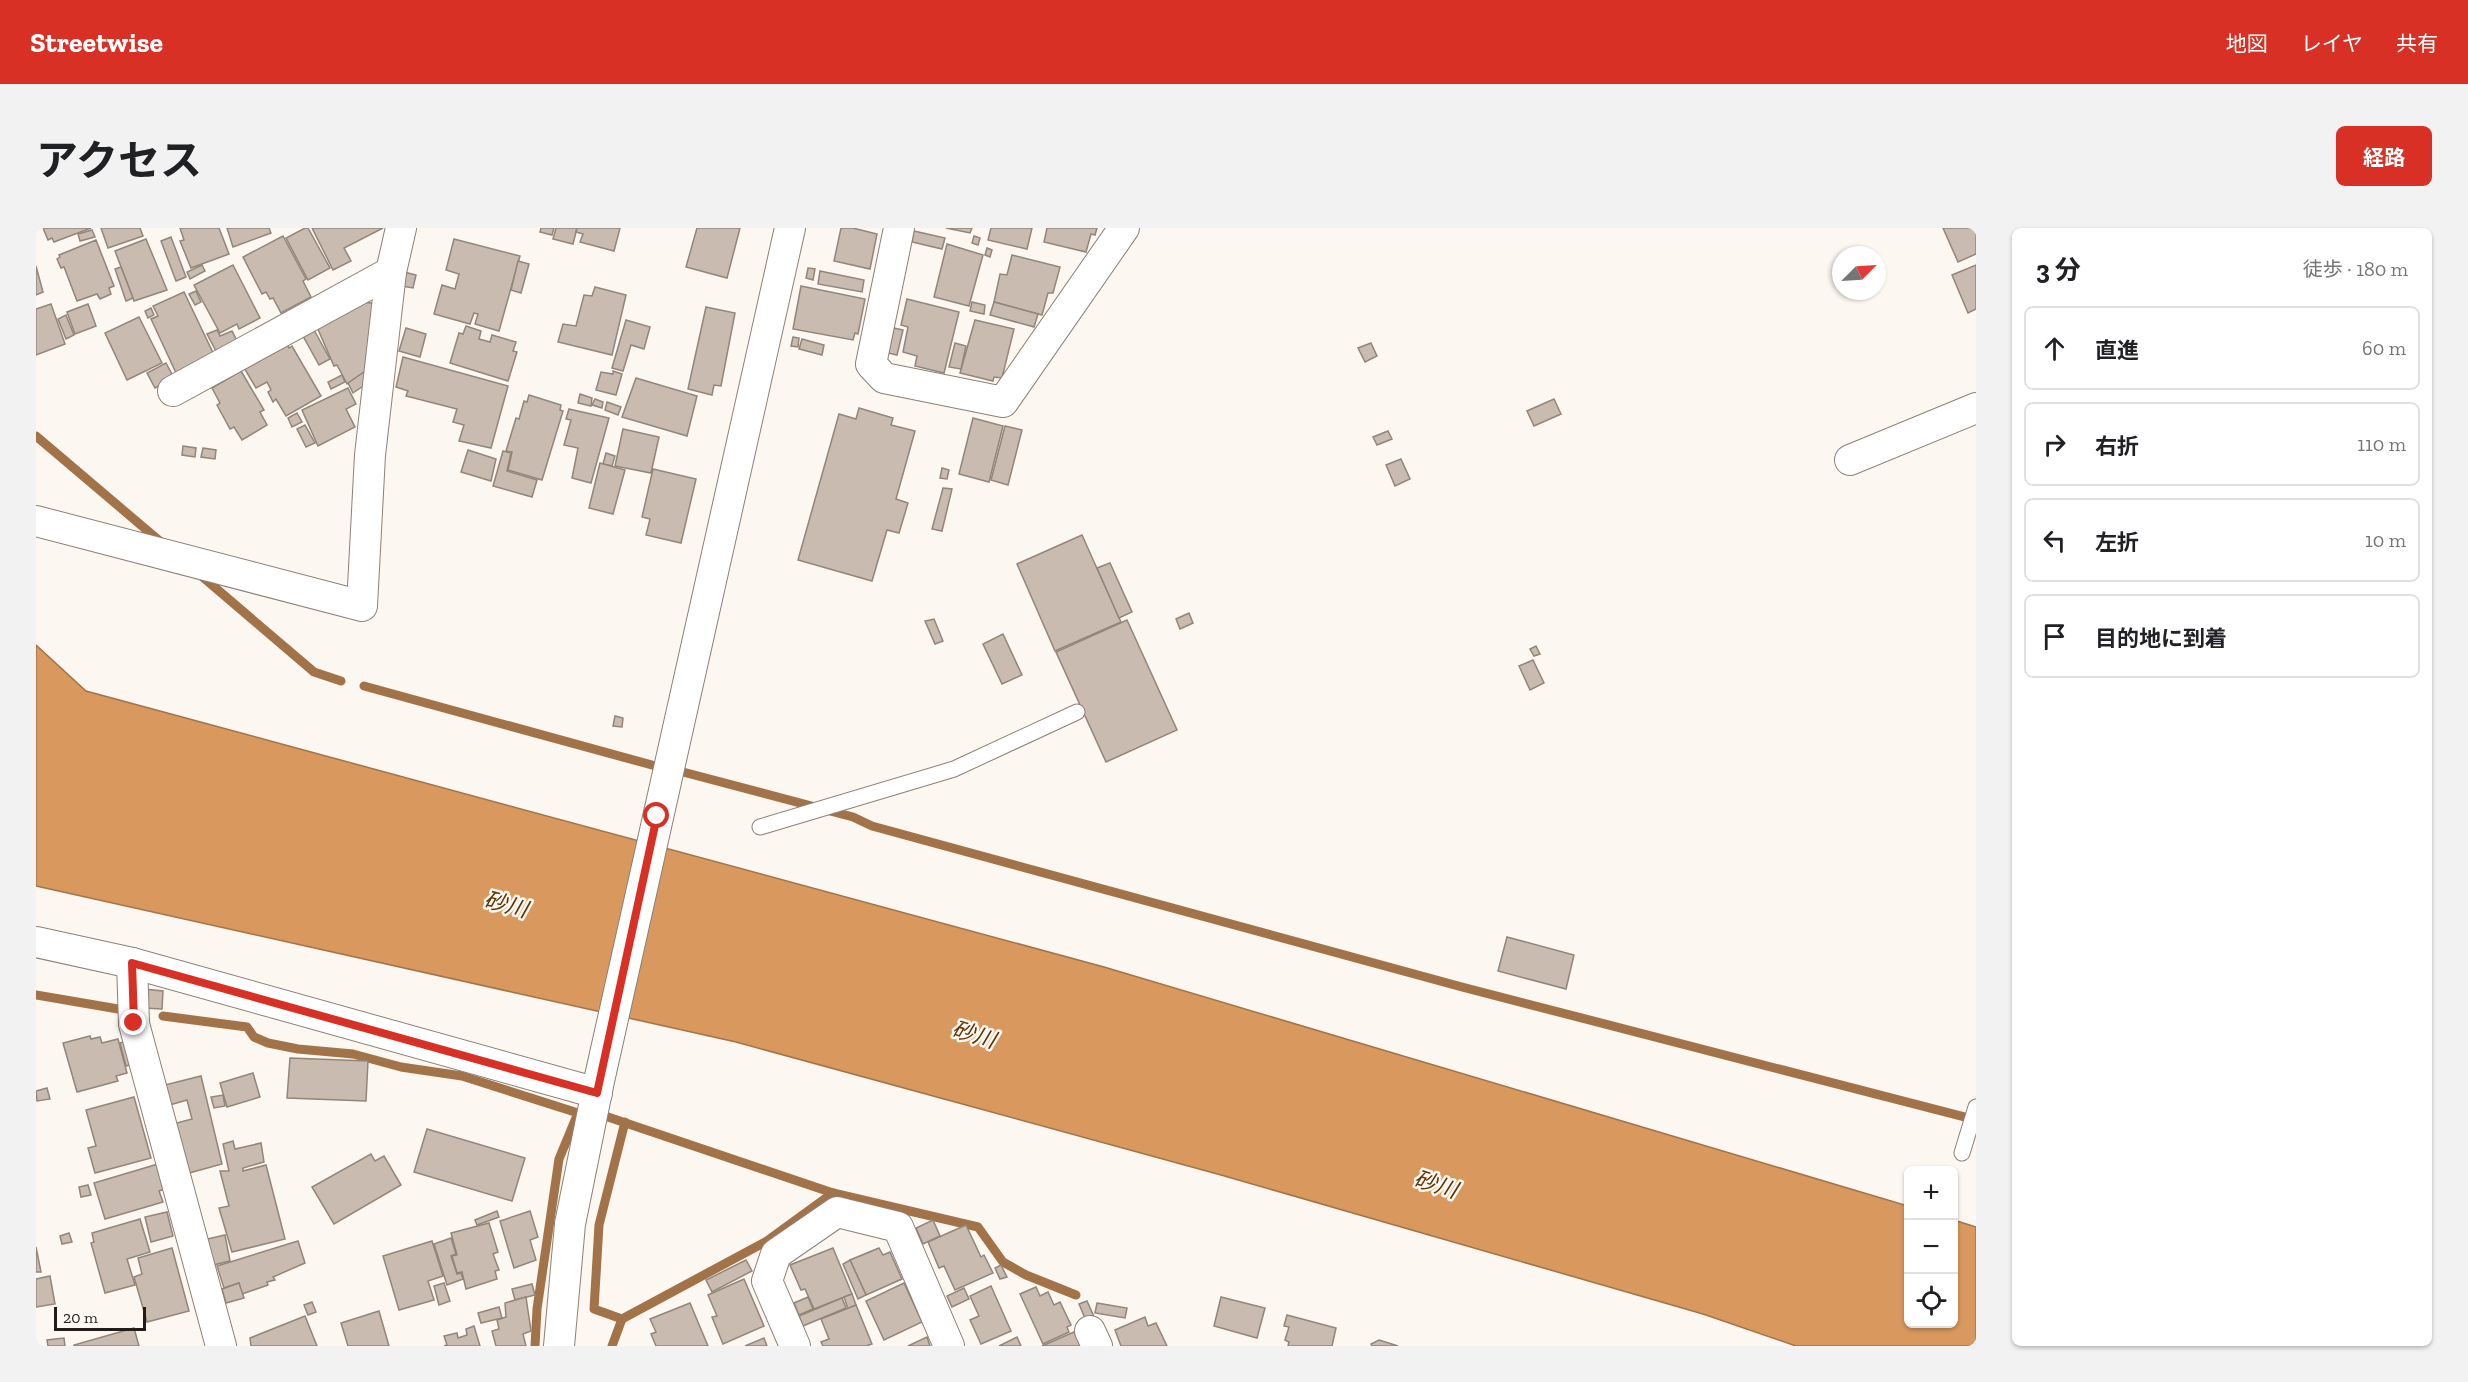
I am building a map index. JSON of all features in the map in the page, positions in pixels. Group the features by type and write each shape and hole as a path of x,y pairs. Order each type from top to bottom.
{"street":[{"path":"36,521 362,606 370,455 391,272 401,228"},
{"path":"559,1346 570,1224 598,1087 790,228"},
{"path":"899,228 871,364 884,378 1003,402 1124,228"},
{"path":"173,391 391,272"},
{"path":"1851,460 1976,408"},
{"path":"36,942 132,963 598,1087"},
{"path":"132,963 134,1023 221,1346"},
{"path":"795,1346 767,1281 776,1254 837,1212 898,1227 949,1346"}],"lane":[{"path":"760,827 954,769 1077,712"},
{"path":"1962,1153 1975,1109"}],"water":[{"name":"砂川","path":"36,645 86,691 1104,967 1904,1205 1904,1328 1958,1328 1958,1221 1976,1227 1976,1346 1796,1346 1703,1314 1221,1175 736,1042 36,886"}],"building":[{"path":"43,228 91,228 54,242 52,238 48,240"},
{"path":"101,228 140,228 143,236 108,248"},
{"path":"180,228 219,228 229,254 191,268 180,241 184,240"},
{"path":"227,228 269,228 271,233 233,247"},
{"path":"308,228 330,268 308,280 286,238"},
{"path":"312,228 383,228 344,248 351,261 333,270"},
{"path":"541,228 554,228 552,235 540,232"},
{"path":"556,228 577,228 573,244 553,239"},
{"path":"577,228 620,228 614,251 580,242 583,234 576,232"},
{"path":"697,228 740,228 727,278 686,267"},
{"path":"841,228 853,228 877,234 870,269 834,261"},
{"path":"946,228 972,228 970,233"},
{"path":"991,228 1032,228 1027,249 988,240"},
{"path":"1047,228 1097,228 1095,235 1091,234 1086,252 1044,242"},
{"path":"1943,228 1976,228 1976,254 1958,262"},
{"path":"92,230 95,237 80,241 78,234"},
{"path":"914,231 945,238 942,249 912,242"},
{"path":"283,236 306,279 303,281 311,297 281,313 273,298 270,299 266,292 262,294 243,257"},
{"path":"974,236 980,238 978,245 972,243"},
{"path":"171,237 186,277 176,281 161,241"},
{"path":"146,239 167,290 134,301 115,251"},
{"path":"454,239 520,256 499,331 475,324 478,314 474,313 470,324 434,314 442,285 455,289 459,274 446,270"},
{"path":"96,240 114,286 109,288 111,294 100,299 97,294 77,301 64,267 61,268 57,259 59,255"},
{"path":"947,244 983,255 969,306 934,297"},
{"path":"987,248 992,250 990,257 985,255"},
{"path":"1012,255 1060,267 1053,293 1048,293 1042,315 994,302 1000,274 1007,275"},
{"path":"518,261 529,264 521,293 511,290"},
{"path":"202,265 205,271 190,279 187,272"},
{"path":"233,265 260,318 239,329 237,324 220,333 194,285"},
{"path":"1976,265 1976,309 1968,313 1952,275"},
{"path":"36,266 43,292 36,295"},
{"path":"121,267 133,298 126,301 115,269"},
{"path":"808,268 815,269 813,280 806,278"},
{"path":"820,271 864,280 862,292 818,284"},
{"path":"404,272 416,275 413,288 401,286"},
{"path":"801,286 865,299 858,334 855,333 853,340 793,329"},
{"path":"595,287 626,295 612,355 558,342 563,324 576,326 584,295 592,296"},
{"path":"196,291 201,302 195,305 189,294"},
{"path":"184,292 215,357 177,375 151,319 158,316 153,306"},
{"path":"907,299 959,312 944,373 915,366 917,356 903,352 908,327 901,325"},
{"path":"355,301 378,304 370,355 366,357 371,367 347,384 337,365 334,366 317,327"},
{"path":"972,302 985,305 984,314 970,311"},
{"path":"994,302 1038,314 1034,327 990,315"},
{"path":"51,304 65,344 36,355 36,309"},
{"path":"88,304 96,326 75,334 67,312"},
{"path":"706,307 735,313 721,386 714,385 712,395 688,389"},
{"path":"151,308 154,315 148,318 145,311"},
{"path":"66,315 74,335 66,339 58,319"},
{"path":"139,317 162,363 127,380 105,333"},
{"path":"626,320 650,327 644,349 631,345 623,371 612,368"},
{"path":"975,320 1014,329 1002,378 994,377 993,381 960,373"},
{"path":"466,326 481,331 479,339 490,342 492,335 516,342 513,351 517,352 508,381 450,363 459,333 463,334"},
{"path":"406,328 426,334 420,357 399,351"},
{"path":"894,328 903,330 897,355 888,353"},
{"path":"217,330 220,336 232,331 238,343 217,353 207,334"},
{"path":"314,330 330,359 319,365 303,336"},
{"path":"793,337 799,338 798,347 791,346"},
{"path":"802,339 824,345 822,355 799,349"},
{"path":"286,343 289,348 292,346 321,396 286,416 276,399 273,402 268,392 271,390 267,382 256,388 243,366"},
{"path":"955,343 966,346 961,369 949,367"},
{"path":"1371,343 1377,356 1365,362 1358,348"},
{"path":"403,357 508,386 491,448 459,441 464,425 453,422 457,409 406,396 408,391 396,387"},
{"path":"166,363 174,378 155,388 147,373"},
{"path":"241,371 264,410 260,412 267,425 242,440 234,427 230,429 217,405 220,403 212,388"},
{"path":"613,371 622,374 616,395 596,390 601,372 613,374"},
{"path":"364,372 369,382 353,393 348,383"},
{"path":"342,375 345,382 331,389 328,382"},
{"path":"636,378 697,396 687,436 622,417"},
{"path":"348,388 356,404 346,409 355,427 318,446 302,410"},
{"path":"580,394 592,398 591,406 578,403"},
{"path":"529,395 561,405 560,410 563,411 542,480 508,470 512,452 506,451 516,418 519,419 524,401 527,402"},
{"path":"595,399 603,402 602,408 592,405"},
{"path":"1554,399 1561,414 1534,426 1527,411"},
{"path":"607,402 621,407 618,415 605,410"},
{"path":"859,408 893,418 891,425 915,431 896,499 908,503 899,533 887,530 872,581 798,560 839,414 856,419"},
{"path":"569,409 609,418 591,483 572,478 578,448 564,445 571,420 566,419"},
{"path":"297,413 302,422 292,427 288,418"},
{"path":"973,418 1003,426 989,482 959,474"},
{"path":"305,425 315,443 306,447 297,429"},
{"path":"1005,426 1022,430 1008,485 991,480"},
{"path":"623,429 659,437 651,473 615,466"},
{"path":"1388,431 1392,439 1377,445 1373,437"},
{"path":"183,446 196,448 195,457 182,455"},
{"path":"203,448 216,450 215,459 201,457"},
{"path":"468,450 496,459 491,481 461,472"},
{"path":"503,451 511,453 507,471 537,480 532,497 493,486"},
{"path":"606,453 615,456 612,466 603,464"},
{"path":"1401,459 1410,479 1395,486 1386,465"},
{"path":"600,463 625,470 613,514 589,508"},
{"path":"942,468 949,470 947,479 940,478"},
{"path":"653,469 696,479 681,543 646,535 650,519 642,517"},
{"path":"943,488 952,489 942,531 932,529"},
{"path":"1082,535 1121,622 1055,651 1017,564"},
{"path":"1110,563 1132,612 1119,618 1097,568"},
{"path":"1189,613 1193,623 1180,629 1176,619"},
{"path":"934,619 943,641 935,644 925,621"},
{"path":"1127,620 1177,730 1106,762 1056,652"},
{"path":"1003,634 1022,675 1002,684 983,644"},
{"path":"1536,646 1540,654 1534,656 1530,649"},
{"path":"1533,660 1544,683 1530,690 1519,666"},
{"path":"615,716 623,718 622,727 613,726"},
{"path":"1507,937 1574,955 1566,989 1498,971"},
{"path":"144,989 163,991 162,1009 143,1008"},
{"path":"90,1036 91,1039 100,1037 102,1043 118,1039 127,1073 116,1076 118,1081 77,1092 63,1043"},
{"path":"130,1040 136,1063 126,1066 120,1043"},
{"path":"290,1058 368,1061 366,1101 287,1098"},
{"path":"253,1073 260,1097 227,1107 220,1083"},
{"path":"201,1076 222,1164 189,1173 173,1124 192,1119 187,1100 166,1106 161,1086"},
{"path":"47,1088 50,1099 37,1101 36,1091"},
{"path":"223,1095 225,1106 214,1108 211,1097"},
{"path":"134,1097 151,1158 95,1173 88,1148 96,1146 86,1110"},
{"path":"427,1129 525,1158 512,1201 414,1172"},
{"path":"233,1141 235,1149 261,1143 264,1162 243,1168 243,1171 266,1165 285,1239 232,1252 219,1208 229,1206 220,1171 229,1171 223,1144"},
{"path":"371,1154 375,1161 384,1156 401,1185 334,1224 312,1187"},
{"path":"158,1164 165,1189 159,1191 163,1202 105,1219 94,1183"},
{"path":"88,1185 91,1195 81,1197 79,1187"},
{"path":"497,1211 499,1217 477,1225 475,1220"},
{"path":"530,1211 538,1237 530,1240 536,1260 514,1268 500,1221"},
{"path":"167,1212 173,1236 151,1242 145,1217"},
{"path":"140,1219 150,1252 127,1259 135,1285 105,1293 91,1243 94,1242 92,1233"},
{"path":"933,1220 940,1236 923,1244 916,1228"},
{"path":"489,1223 498,1252 493,1254 499,1270 495,1271 497,1279 466,1289 462,1272 457,1273 452,1256 457,1255 451,1233"},
{"path":"966,1225 981,1257 984,1255 993,1273 955,1290 944,1266 939,1268 928,1242"},
{"path":"69,1233 72,1242 62,1244 60,1236"},
{"path":"225,1235 230,1261 209,1266 203,1240"},
{"path":"451,1238 456,1254 451,1256 457,1274 461,1273 463,1279 447,1285 434,1244"},
{"path":"298,1241 305,1263 273,1277 275,1280 267,1282 268,1285 242,1294 239,1283 224,1288 217,1266"},
{"path":"432,1241 443,1276 428,1281 434,1300 399,1310 383,1256"},
{"path":"36,1247 41,1272 36,1272"},
{"path":"172,1248 189,1311 147,1322 134,1277 142,1274 138,1258"},
{"path":"833,1248 852,1294 814,1309 805,1289 801,1290 790,1265"},
{"path":"879,1248 883,1255 890,1252 902,1279 866,1295 850,1260"},
{"path":"746,1260 752,1271 712,1292 706,1280"},
{"path":"850,1260 866,1295 858,1299 843,1264"},
{"path":"1001,1265 1007,1277 1000,1279 995,1268"},
{"path":"50,1276 55,1304 36,1307 36,1279"},
{"path":"744,1279 764,1326 723,1344 712,1317 717,1316 708,1295"},
{"path":"239,1283 244,1298 226,1303 222,1289"},
{"path":"444,1283 450,1301 439,1305 434,1286"},
{"path":"904,1283 922,1322 884,1340 866,1301"},
{"path":"532,1284 535,1295 515,1300 512,1289"},
{"path":"991,1286 1011,1331 981,1344 970,1320 979,1316 970,1296"},
{"path":"1036,1287 1040,1296 1048,1292 1054,1305 1060,1302 1071,1325 1067,1327 1069,1332 1043,1344 1020,1294"},
{"path":"964,1288 969,1299 952,1307 947,1296"},
{"path":"852,1294 856,1305 848,1309 844,1297"},
{"path":"526,1297 531,1331 523,1334 526,1346 496,1346 492,1331 499,1329 497,1320 506,1317 505,1303"},
{"path":"808,1297 813,1309 799,1315 794,1303"},
{"path":"1221,1297 1265,1308 1257,1338 1214,1326"},
{"path":"842,1298 846,1308 803,1326 799,1316"},
{"path":"1087,1301 1095,1319 1087,1323 1079,1304"},
{"path":"312,1302 316,1312 308,1315 304,1305"},
{"path":"690,1303 708,1346 656,1346 651,1334 656,1332 650,1319"},
{"path":"1097,1303 1127,1308 1125,1318 1095,1313"},
{"path":"856,1305 872,1344 823,1346 821,1342 829,1339 821,1319"},
{"path":"499,1307 502,1318 481,1323 478,1313"},
{"path":"379,1311 389,1346 348,1346 341,1323"},
{"path":"1287,1315 1336,1328 1332,1346 1288,1346 1289,1342 1285,1340 1289,1327 1284,1326"},
{"path":"305,1316 317,1346 251,1346 250,1338"},
{"path":"1145,1317 1148,1326 1156,1323 1167,1346 1121,1346 1115,1330"},
{"path":"474,1326 480,1346 444,1346 447,1345 444,1336 457,1333 458,1338 467,1335 466,1329"},
{"path":"134,1328 139,1346 74,1346 74,1345"},
{"path":"1074,1332 1081,1346 1042,1346"},
{"path":"927,1337 930,1346 908,1346"},
{"path":"1017,1337 1021,1346 999,1346"},
{"path":"64,1338 65,1346 48,1346 47,1340"},
{"path":"764,1338 767,1346 745,1346"},
{"path":"1379,1340 1398,1346 1372,1346 1371,1344"}],"waterway":[{"path":"36,436 162,543"},
{"path":"198,573 314,672 341,681"},
{"path":"364,686 652,765"},
{"path":"683,772 853,817 872,826 1462,987 1976,1120"},
{"path":"36,995 124,1010"},
{"path":"163,1016 247,1027 254,1037 268,1043 298,1049 353,1054 401,1067 462,1076 578,1113 559,1159 537,1309 535,1346"},
{"path":"608,1117 833,1193 978,1227 1003,1262 1026,1275 1076,1295"},
{"path":"612,1346 622,1319 594,1309 599,1225 625,1122"},
{"path":"622,1319 767,1241 833,1193"}],"route":[{"path":"134,1023 132,963 597,1093 657,816"}]}
